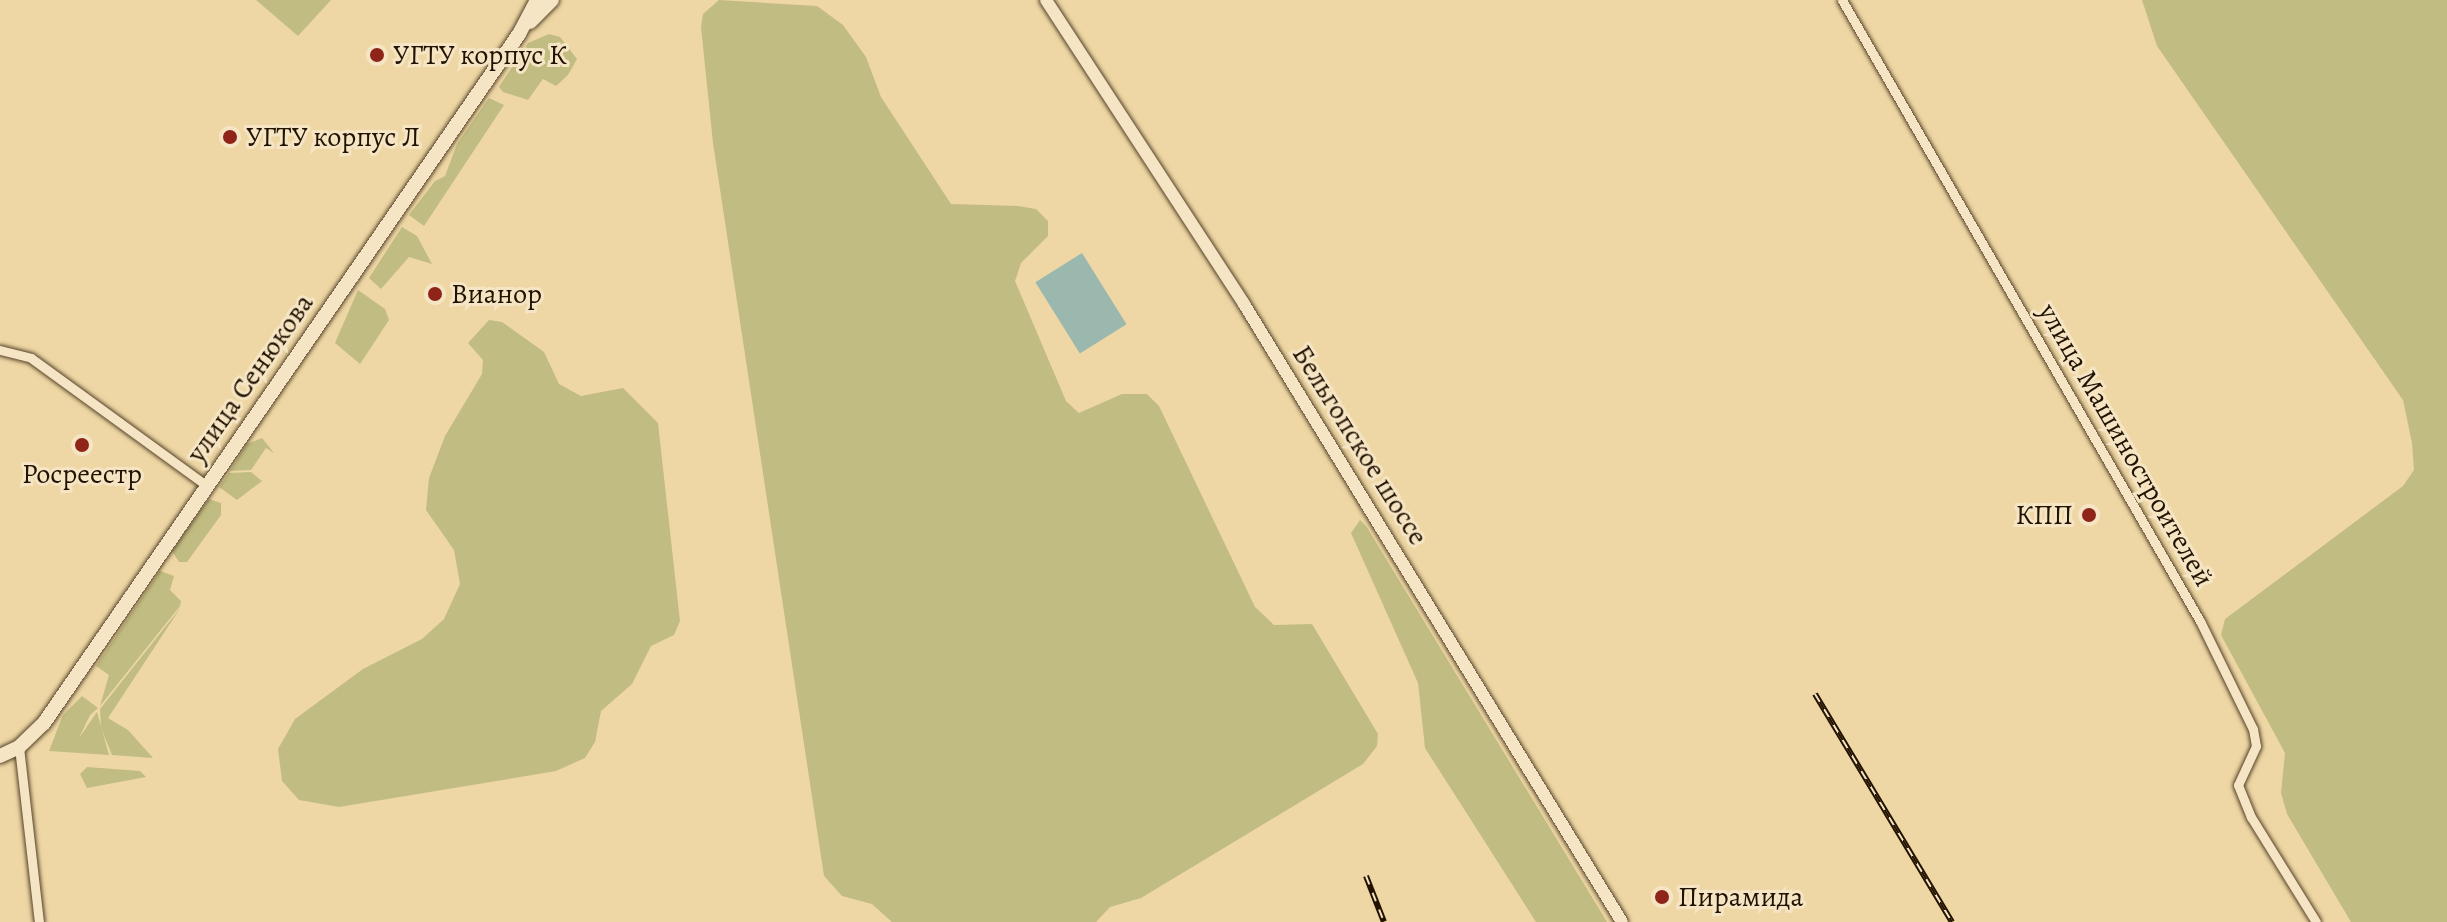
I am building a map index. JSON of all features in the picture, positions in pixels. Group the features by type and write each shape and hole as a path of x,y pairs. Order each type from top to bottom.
{"main road":[{"name":"улица Сенюкова","path":"19,747 44,723 519,34 537,0"},
{"name":"улица Сенюкова","path":"519,34 552,0"},
{"path":"0,756 19,747"}],"street":[{"name":"Бельгопское шоссе","path":"1046,0 1244,304 1622,922"},
{"name":"улица Машиностроителей","path":"1842,0 2200,621 2253,729 2256,746 2238,785 2251,817 2316,922"},
{"path":"0,350 31,358 207,486"},
{"path":"19,747 39,922"}],"shaded area":[{"path":"256,0 331,0 298,36"},
{"path":"719,0 817,6 843,25 866,57 881,97 951,204 1036,209 1048,221 1048,236 1021,263 1015,281 1066,401 1079,413 1122,394 1147,394 1159,406 1255,607 1274,625 1312,624 1378,734 1377,746 1363,764 1141,898 1110,907 1096,922 892,922 872,904 842,896 824,876 713,143 701,27 703,14"},
{"path":"2142,0 2447,0 2447,922 2351,922 2287,814 2281,793 2285,753 2221,635 2225,619 2403,486 2414,470 2412,443 2403,400 2157,46"},
{"path":"549,34 560,37 577,59 568,75 556,86 543,79 528,100 503,92 499,87 528,43"},
{"path":"489,98 504,105 424,226 409,215 435,181 445,176 457,144"},
{"path":"402,227 417,236 432,264 409,257 381,289 369,278"},
{"path":"358,290 385,309 389,320 360,364 335,343"},
{"path":"489,320 502,322 544,352 559,384 581,396 623,388 658,423 680,621 674,635 651,646 632,684 601,711 595,742 585,758 556,771 339,807 299,800 282,781 278,749 295,719 363,669 422,639 444,619 460,584 454,550 426,510 429,478 445,436 482,374 483,360 468,343"},
{"path":"262,438 274,453 266,448 251,470 230,471 247,444"},
{"path":"251,472 262,481 237,500 219,487 229,473"},
{"path":"209,499 221,503 221,515 187,562 179,562 172,551"},
{"path":"1360,520 1607,922 1536,922 1425,748 1418,683 1351,533"},
{"path":"160,571 174,576 170,590 181,601 180,606 100,706 109,675 96,666"},
{"path":"181,607 108,718 128,730 153,758 112,755 101,728 100,709"},
{"path":"82,696 98,708 90,715 79,738 97,712 109,755 49,751 63,715"},
{"path":"87,767 140,771 146,777 87,788 80,774"}],"water":[{"path":"1082,253 1127,324 1080,353 1035,282"}],"railway":[{"path":"1815,694 1952,922"},
{"path":"1366,876 1384,922"}],"place":[{"name":"УГТУ корпус К","path":"377,55"},
{"name":"УГТУ корпус Л","path":"230,137"},
{"name":"Вианор","path":"435,294"},
{"name":"Росреестр","path":"82,445"},
{"name":"КПП","path":"2089,515"},
{"name":"Пирамида","path":"1662,897"}]}
